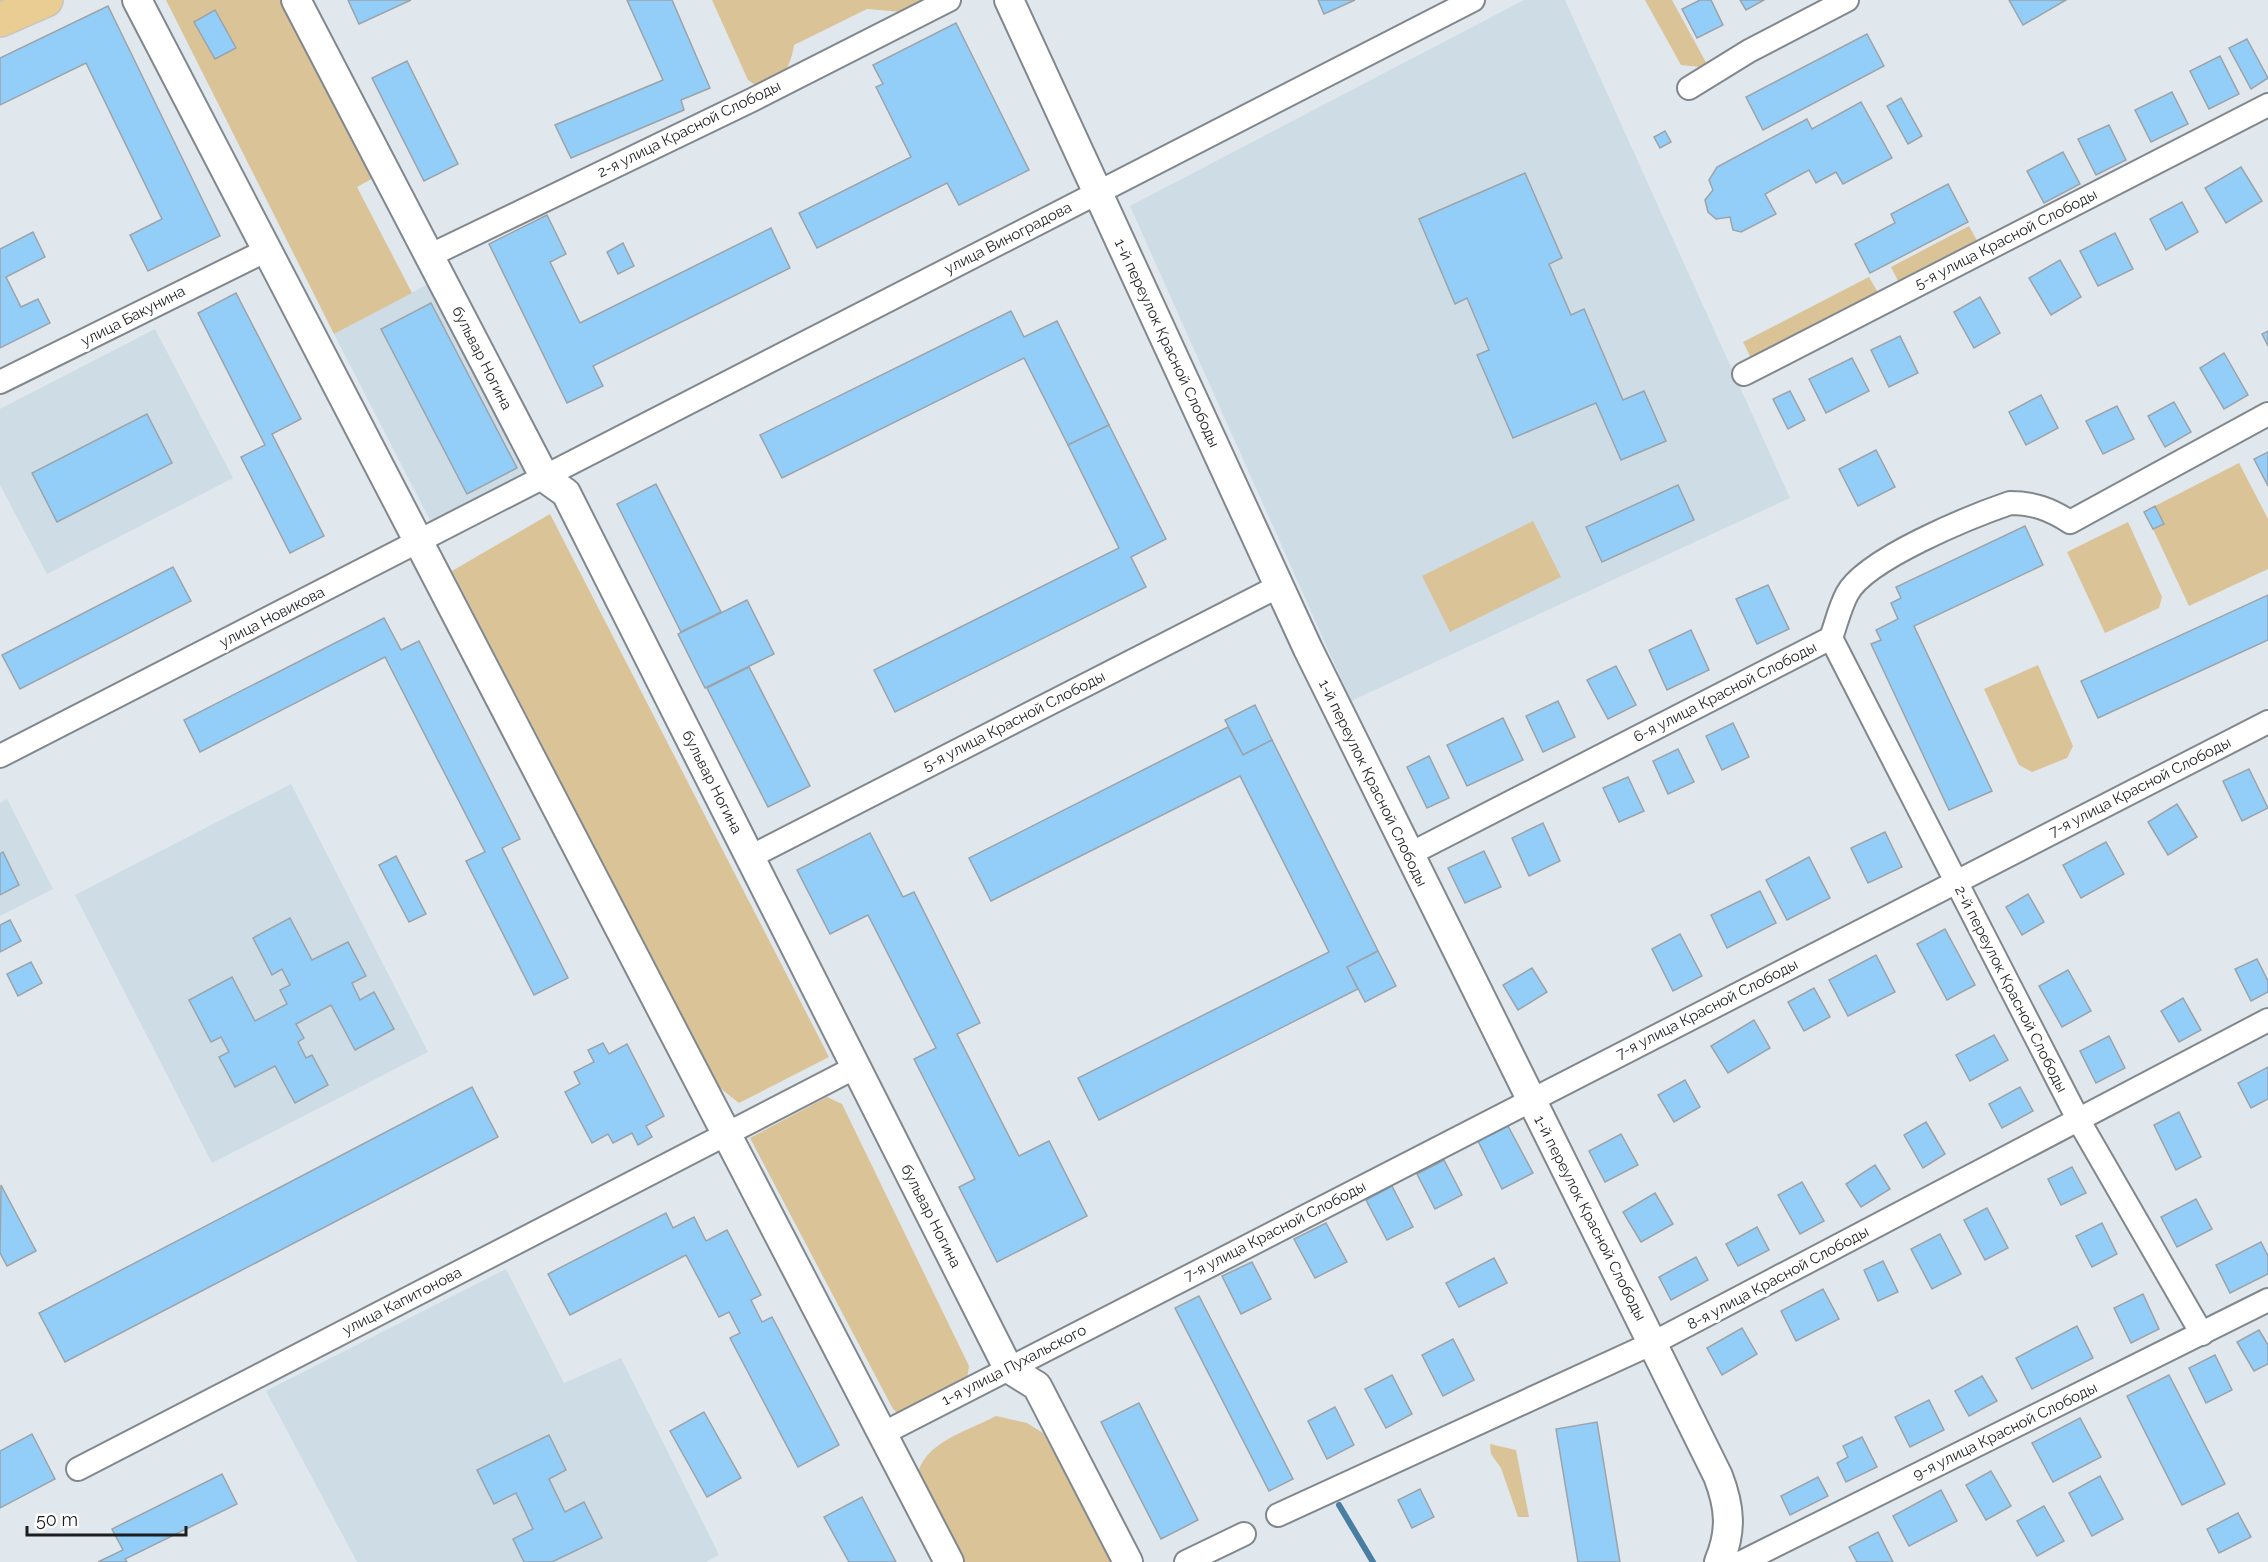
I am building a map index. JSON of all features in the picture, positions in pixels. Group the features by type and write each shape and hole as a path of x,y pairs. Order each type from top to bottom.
{"main road":[{"path":"0,20 46,0"}],"street":[{"path":"137,0 949,1562"},
{"name":"бульвар Ногина","path":"296,0 545,478 566,493 1008,1368"},
{"name":"2-я улица Красной Слободы","path":"429,256 752,100 949,0"},
{"name":"1-й переулок Красной Слободы","path":"1009,0 1279,586 1408,855 1653,1343 1724,1492 1730,1525 1728,1541 1719,1562"},
{"name":"улица Виноградова","path":"545,478 1473,0"},
{"path":"1689,88 1749,51 1847,0"},
{"name":"5-я улица Красной Слободы","path":"1744,374 2268,105"},
{"name":"улица Бакунина","path":"0,382 267,250"},
{"name":"6-я улица Красной Слободы","path":"1408,855 1831,638 1847,593 1871,570 1892,556 2010,503 2026,503 2049,509 2070,522 2268,414"},
{"name":"улица Новикова","path":"0,756 545,478"},
{"name":"5-я улица Красной Слободы","path":"750,857 1279,586"},
{"name":"2-й переулок Красной Слободы","path":"1831,638 2079,1120 2202,1334"},
{"name":"7-я улица Красной Слободы","path":"1147,1296 2268,722"},
{"name":"8-я улица Красной Слободы","path":"1278,1515 1653,1343 2268,1020"},
{"name":"улица Капитонова","path":"78,1469 726,1132 856,1067"},
{"name":"1-я улица Пухальского","path":"882,1434 1147,1296"},
{"name":"9-я улица Красной Слободы","path":"1742,1562 2268,1300"},
{"path":"1008,1368 1037,1386 1128,1562"},
{"path":"1186,1562 1244,1534"}],"shaded area":[{"path":"166,0 283,0 375,177 357,187 412,293 334,334"},
{"path":"712,0 927,0 902,12 867,9 794,45 789,63 780,79 766,86 748,80"},
{"path":"1524,0 1565,0 1790,498 1351,701 1130,206"},
{"path":"1645,0 1672,0 1709,68 1681,65"},
{"path":"1969,226 1980,246 1901,287 1891,267"},
{"path":"1869,277 1881,298 1754,364 1743,342"},
{"path":"432,282 531,479 434,528 334,334"},
{"path":"155,329 233,478 47,574 0,485 0,409"},
{"path":"2239,463 2268,519 2268,569 2189,606 2153,529 2164,524 2155,506"},
{"path":"550,514 829,1057 739,1103 720,1088 452,571"},
{"path":"1533,521 1561,577 1450,632 1422,576"},
{"path":"2128,522 2162,597 2159,608 2105,633 2067,552"},
{"path":"2038,665 2073,746 2067,758 2032,772 2019,765 1984,689"},
{"path":"291,784 428,1052 212,1163 75,895"},
{"path":"7,799 53,889 0,916 0,803"},
{"path":"827,1097 842,1104 969,1366 965,1392 905,1420 893,1409 750,1138"},
{"path":"506,1269 564,1383 621,1358 719,1555 706,1562 357,1562 266,1391"},
{"path":"996,1416 1027,1423 1043,1433 1114,1562 956,1562 917,1477 921,1465 937,1446"},
{"path":"1490,1444 1516,1450 1529,1517 1518,1517 1501,1468 1491,1454"}],"building":[{"path":"348,0 411,0 359,24"},
{"path":"627,0 672,0 710,88 681,100 684,110 571,158 555,125 663,80"},
{"path":"1318,0 1355,0 1324,14"},
{"path":"1700,0 1711,0 1723,25 1697,38 1682,9"},
{"path":"1740,0 1764,0 1746,10"},
{"path":"2009,0 2066,0 2023,25"},
{"path":"108,6 220,236 148,271 130,235 162,219 86,63 0,105 0,58"},
{"path":"215,10 236,48 215,59 194,22"},
{"path":"956,23 1029,170 959,205 947,183 817,248 799,213 911,157 876,87 883,84 873,65"},
{"path":"1867,34 1884,66 1763,130 1746,97"},
{"path":"2247,39 2268,78 2251,89 2229,48"},
{"path":"2220,56 2239,94 2209,109 2190,71"},
{"path":"407,61 458,164 424,181 372,78"},
{"path":"2172,92 2188,124 2151,142 2135,110"},
{"path":"1901,98 1922,136 1908,144 1887,106"},
{"path":"1861,102 1892,158 1843,184 1836,172 1816,183 1809,170 1765,194 1776,214 1741,232 1733,230 1730,217 1716,219 1708,212 1705,200 1713,190 1709,180 1717,167 1807,119 1812,129"},
{"path":"2109,125 2126,160 2096,175 2078,139"},
{"path":"1665,131 1671,142 1660,148 1654,137"},
{"path":"2063,152 2080,184 2044,203 2027,171"},
{"path":"2241,167 2262,201 2226,223 2205,188"},
{"path":"1525,173 1562,258 1549,264 1571,315 1584,309 1623,400 1644,391 1666,441 1621,460 1596,403 1513,438 1477,355 1489,350 1467,298 1455,304 1419,219"},
{"path":"1948,184 1968,222 1870,273 1855,244 1895,223 1891,214"},
{"path":"2182,202 2198,232 2166,250 2150,219"},
{"path":"547,215 566,254 550,262 580,323 771,228 790,268 593,366 603,386 567,403 489,244"},
{"path":"33,232 45,257 6,277 21,307 38,299 50,323 0,348 0,249"},
{"path":"2115,233 2133,269 2098,286 2080,251"},
{"path":"623,243 634,266 618,274 607,252"},
{"path":"2060,260 2081,297 2051,315 2029,278"},
{"path":"236,293 301,419 272,434 324,536 290,553 241,457 265,445 198,313"},
{"path":"1980,297 2000,333 1974,348 1954,312"},
{"path":"431,303 517,468 467,494 381,329"},
{"path":"1011,311 1024,337 1057,321 1109,425 1068,445 1024,358 782,478 760,435"},
{"path":"2268,331 2268,346 2262,334"},
{"path":"1900,336 1918,373 1889,387 1871,350"},
{"path":"2224,353 2248,395 2224,409 2200,368"},
{"path":"1852,358 1869,391 1826,413 1809,379"},
{"path":"1790,391 1805,420 1788,429 1773,399"},
{"path":"2041,395 2058,428 2026,445 2009,412"},
{"path":"2174,402 2191,432 2165,447 2148,416"},
{"path":"2117,406 2134,439 2103,454 2086,421"},
{"path":"147,414 172,463 57,522 32,473"},
{"path":"1109,425 1166,539 1131,557 1146,587 895,712 874,670 1119,548 1068,445"},
{"path":"1876,450 1895,487 1858,506 1839,469"},
{"path":"2268,452 2268,486 2254,459"},
{"path":"656,484 721,612 681,632 617,504"},
{"path":"1678,485 1694,520 1602,562 1586,527"},
{"path":"2155,506 2164,524 2153,529 2144,512"},
{"path":"2025,526 2043,565 1914,626 1992,791 1949,810 1871,644 1881,640 1876,630 1898,619 1891,603 1901,598 1896,587"},
{"path":"173,567 191,601 20,689 2,655"},
{"path":"1768,585 1789,629 1757,644 1736,599"},
{"path":"2268,595 2268,640 2098,718 2081,681"},
{"path":"747,600 774,654 705,688 678,634"},
{"path":"384,618 401,650 419,641 520,839 502,848 568,978 534,995 466,861 485,852 385,657 200,752 184,720"},
{"path":"1691,630 1709,670 1667,690 1649,650"},
{"path":"1616,666 1636,705 1608,719 1587,680"},
{"path":"749,667 810,786 768,807 707,688"},
{"path":"1558,701 1575,737 1543,752 1526,716"},
{"path":"1255,705 1272,740 1243,755 1225,720"},
{"path":"1503,718 1523,760 1467,786 1447,745"},
{"path":"1733,723 1749,757 1722,770 1706,736"},
{"path":"1228,727 1243,755 1272,740 1378,951 1347,967 1358,989 1099,1120 1078,1078 1329,952 1240,776 991,901 969,858"},
{"path":"1678,749 1694,782 1668,794 1653,761"},
{"path":"1429,756 1449,798 1427,808 1407,767"},
{"path":"2249,769 2268,808 2242,821 2223,781"},
{"path":"1628,777 1644,811 1619,822 1603,788"},
{"path":"2177,804 2197,837 2168,855 2148,822"},
{"path":"1543,823 1560,861 1529,876 1512,838"},
{"path":"1885,832 1902,867 1868,883 1851,848"},
{"path":"870,833 903,897 914,892 980,1023 957,1034 1019,1156 1049,1141 1087,1216 997,1262 959,1187 975,1179 914,1059 936,1048 868,915 830,934 797,870"},
{"path":"2106,842 2124,874 2081,898 2063,865"},
{"path":"1484,851 1501,887 1465,903 1448,868"},
{"path":"3,852 19,885 0,895 0,854"},
{"path":"396,856 426,914 409,922 379,865"},
{"path":"1809,857 1830,898 1787,920 1766,880"},
{"path":"1760,891 1776,923 1727,948 1711,915"},
{"path":"2028,894 2044,922 2022,935 2006,907"},
{"path":"290,918 312,960 348,942 366,976 352,983 360,1000 374,992 394,1029 355,1050 331,1005 296,1024 304,1038 298,1042 306,1058 312,1055 328,1085 295,1103 275,1066 235,1087 219,1057 229,1052 221,1037 211,1042 189,1000 232,977 255,1021 287,1004 280,990 290,985 282,969 272,975 253,938"},
{"path":"10,920 21,941 0,952 0,925"},
{"path":"1945,929 1975,985 1947,1000 1917,944"},
{"path":"1680,934 1702,976 1673,991 1652,949"},
{"path":"1378,951 1396,986 1365,1002 1347,967"},
{"path":"1876,955 1895,992 1848,1016 1829,980"},
{"path":"2257,959 2268,981 2268,992 2251,1001 2235,969"},
{"path":"31,962 42,983 18,996 7,974"},
{"path":"1532,968 1547,992 1518,1010 1503,985"},
{"path":"2068,970 2091,1011 2062,1027 2039,986"},
{"path":"1814,988 1830,1017 1804,1031 1788,1002"},
{"path":"2183,998 2201,1030 2179,1042 2161,1011"},
{"path":"1754,1020 1770,1048 1728,1073 1711,1046"},
{"path":"1994,1035 2008,1060 1970,1081 1956,1055"},
{"path":"2109,1036 2125,1068 2096,1083 2080,1051"},
{"path":"603,1043 609,1054 627,1044 664,1116 646,1126 652,1137 638,1145 632,1133 613,1143 608,1134 592,1143 565,1092 580,1084 574,1072 594,1062 588,1050"},
{"path":"2268,1067 2268,1099 2251,1108 2238,1083"},
{"path":"1685,1080 1700,1107 1674,1122 1658,1095"},
{"path":"472,1087 498,1137 65,1362 39,1313"},
{"path":"2020,1087 2033,1111 2002,1128 1989,1104"},
{"path":"2179,1112 2201,1157 2176,1170 2154,1125"},
{"path":"1926,1122 1945,1154 1923,1168 1904,1135"},
{"path":"1508,1126 1533,1173 1502,1189 1478,1141"},
{"path":"1621,1134 1638,1165 1605,1182 1589,1151"},
{"path":"1444,1160 1462,1195 1435,1209 1417,1174"},
{"path":"1875,1165 1890,1189 1861,1207 1846,1184"},
{"path":"2072,1167 2086,1193 2061,1205 2048,1179"},
{"path":"1802,1182 1824,1221 1800,1234 1778,1195"},
{"path":"1,1185 36,1251 7,1266 0,1253"},
{"path":"1392,1186 1413,1227 1387,1240 1366,1200"},
{"path":"1655,1193 1673,1224 1641,1242 1623,1212"},
{"path":"2196,1199 2212,1229 2177,1247 2161,1217"},
{"path":"1987,1208 2008,1248 1985,1260 1964,1220"},
{"path":"666,1213 673,1228 694,1217 706,1241 727,1230 761,1295 751,1300 762,1322 772,1317 839,1445 798,1467 730,1338 740,1333 729,1312 719,1317 686,1255 570,1315 548,1274"},
{"path":"1326,1223 1347,1262 1315,1278 1294,1239"},
{"path":"2102,1223 2117,1254 2092,1267 2076,1236"},
{"path":"1757,1227 1769,1250 1738,1266 1726,1244"},
{"path":"1940,1234 1961,1274 1932,1289 1911,1249"},
{"path":"2261,1242 2268,1256 2268,1274 2230,1293 2216,1265"},
{"path":"1696,1257 1708,1280 1671,1300 1659,1277"},
{"path":"1494,1258 1507,1283 1459,1307 1446,1283"},
{"path":"1883,1261 1898,1292 1878,1301 1864,1270"},
{"path":"1252,1262 1271,1299 1241,1314 1222,1276"},
{"path":"1823,1289 1839,1319 1796,1341 1781,1311"},
{"path":"2143,1294 2159,1329 2131,1343 2114,1308"},
{"path":"1199,1296 1293,1479 1269,1491 1175,1308"},
{"path":"2077,1326 2093,1358 2032,1389 2016,1358"},
{"path":"1742,1328 1757,1354 1722,1375 1707,1348"},
{"path":"2259,1330 2268,1345 2268,1364 2254,1371 2237,1342"},
{"path":"1453,1339 1474,1380 1443,1396 1422,1355"},
{"path":"2215,1355 2232,1390 2206,1403 2189,1368"},
{"path":"1392,1375 1412,1414 1386,1428 1365,1389"},
{"path":"2169,1375 2225,1484 2182,1505 2127,1396"},
{"path":"1982,1376 1997,1401 1969,1416 1955,1391"},
{"path":"1929,1400 1944,1430 1910,1447 1895,1417"},
{"path":"1139,1403 1198,1520 1161,1539 1101,1422"},
{"path":"1335,1407 1354,1445 1327,1459 1308,1421"},
{"path":"704,1412 741,1478 707,1497 670,1431"},
{"path":"2080,1418 2101,1457 2053,1482 2032,1443"},
{"path":"1597,1422 1620,1562 1578,1562 1556,1429"},
{"path":"32,1434 55,1479 0,1508 0,1451"},
{"path":"549,1435 566,1470 549,1479 565,1512 584,1502 602,1538 552,1562 524,1562 513,1539 533,1529 516,1493 494,1504 477,1470"},
{"path":"1862,1437 1877,1467 1846,1482 1837,1463 1848,1457 1843,1446"},
{"path":"1991,1471 2011,1506 1986,1520 1966,1485"},
{"path":"222,1474 237,1504 125,1559 127,1562 98,1562 123,1550 112,1529"},
{"path":"2100,1476 2123,1519 2092,1536 2069,1493"},
{"path":"1818,1477 1828,1496 1790,1515 1781,1496"},
{"path":"1420,1489 1434,1517 1412,1528 1398,1500"},
{"path":"1941,1490 1957,1521 1909,1546 1893,1516"},
{"path":"862,1497 896,1562 849,1562 824,1517"},
{"path":"2044,1506 2064,1541 2037,1556 2017,1521"},
{"path":"2238,1513 2251,1537 2219,1553 2207,1529"},
{"path":"1878,1532 1893,1562 1857,1562 1849,1547"}],"waterway":[{"path":"1339,1505 1373,1562"}]}
